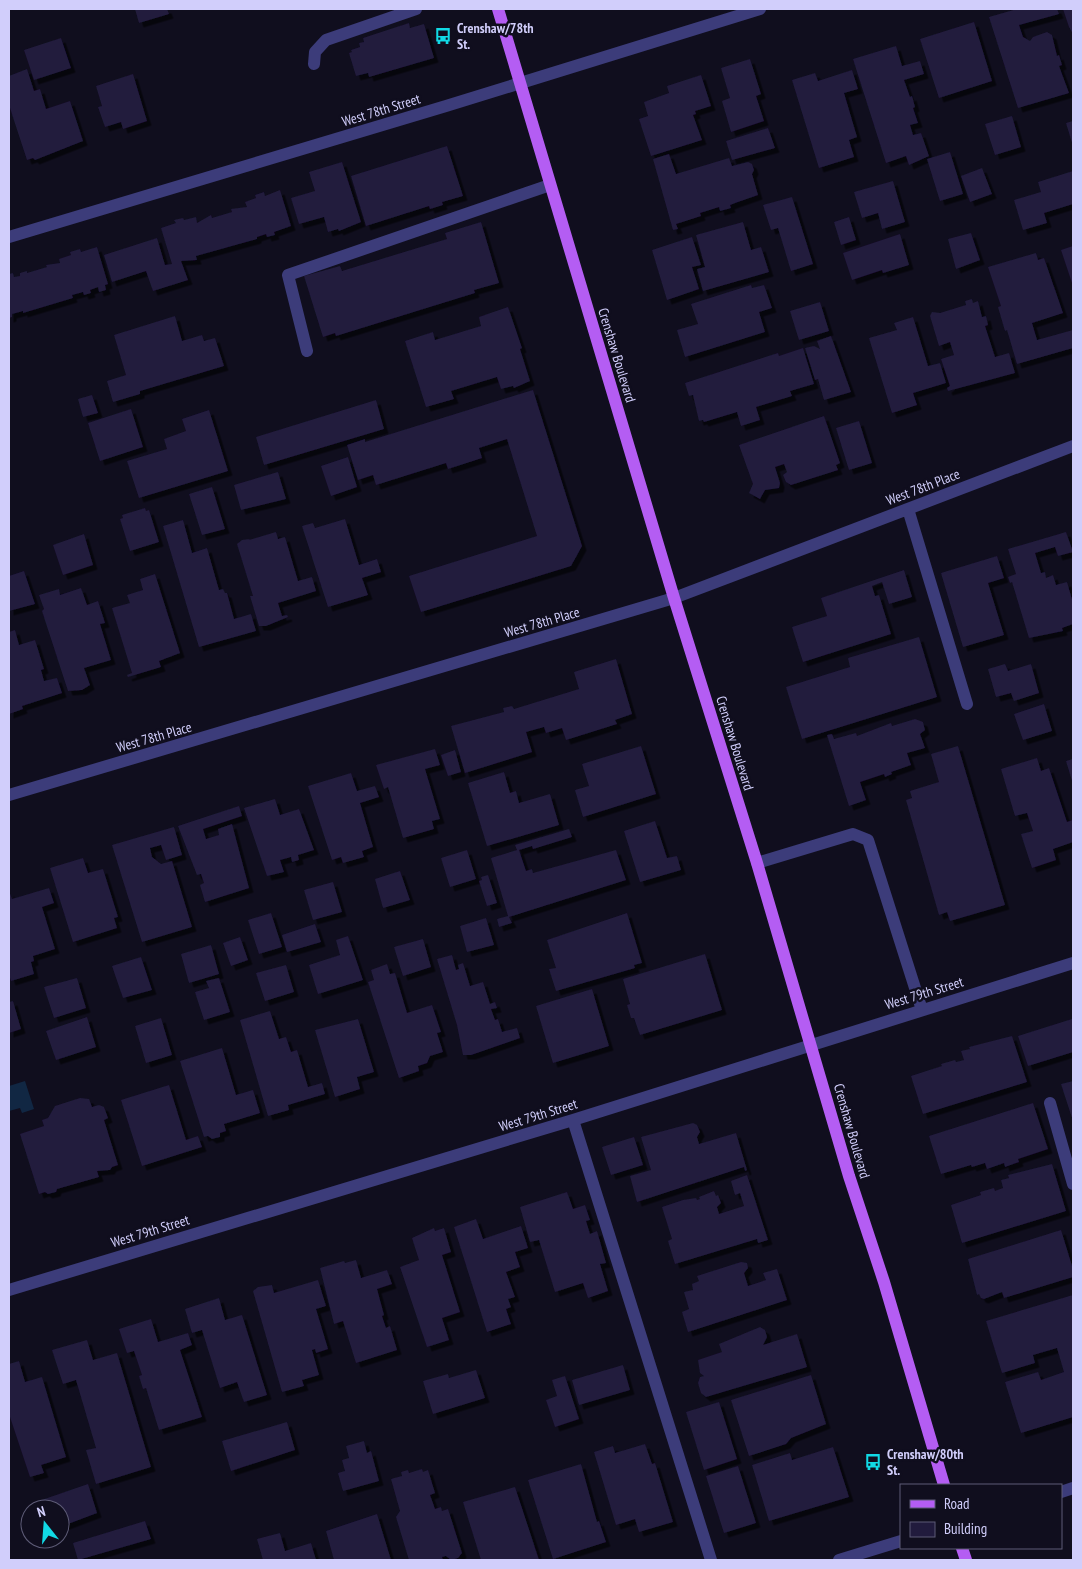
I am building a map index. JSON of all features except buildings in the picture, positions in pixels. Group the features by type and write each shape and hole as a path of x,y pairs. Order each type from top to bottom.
{"main road":[{"name":"Crenshaw Boulevard","path":"498,9 674,598 757,863 812,1044 849,1176 884,1282 944,1484"}],"street":[{"path":"314,64 314,52 326,40 416,9"},
{"name":"West 78th Street","path":"9,237 520,84 760,9"},
{"path":"307,351 288,275 550,185"},
{"name":"West 78th Place","path":"9,796 674,598 1073,446"},
{"path":"908,509 967,704"},
{"path":"757,863 853,834 868,840 922,1010"},
{"name":"West 79th Street","path":"9,1290 573,1120 1073,963"},
{"path":"1050,1103 1073,1184"},
{"path":"573,1120 712,1560"},
{"path":"839,1560 900,1541"}],"water":[{"path":"25,1081 34,1109 22,1113 20,1108 9,1111 9,1086"}],"place":[{"name":"Crenshaw/78th St.","path":"443,36"},
{"name":"Crenshaw/80th St.","path":"873,1462"}]}
